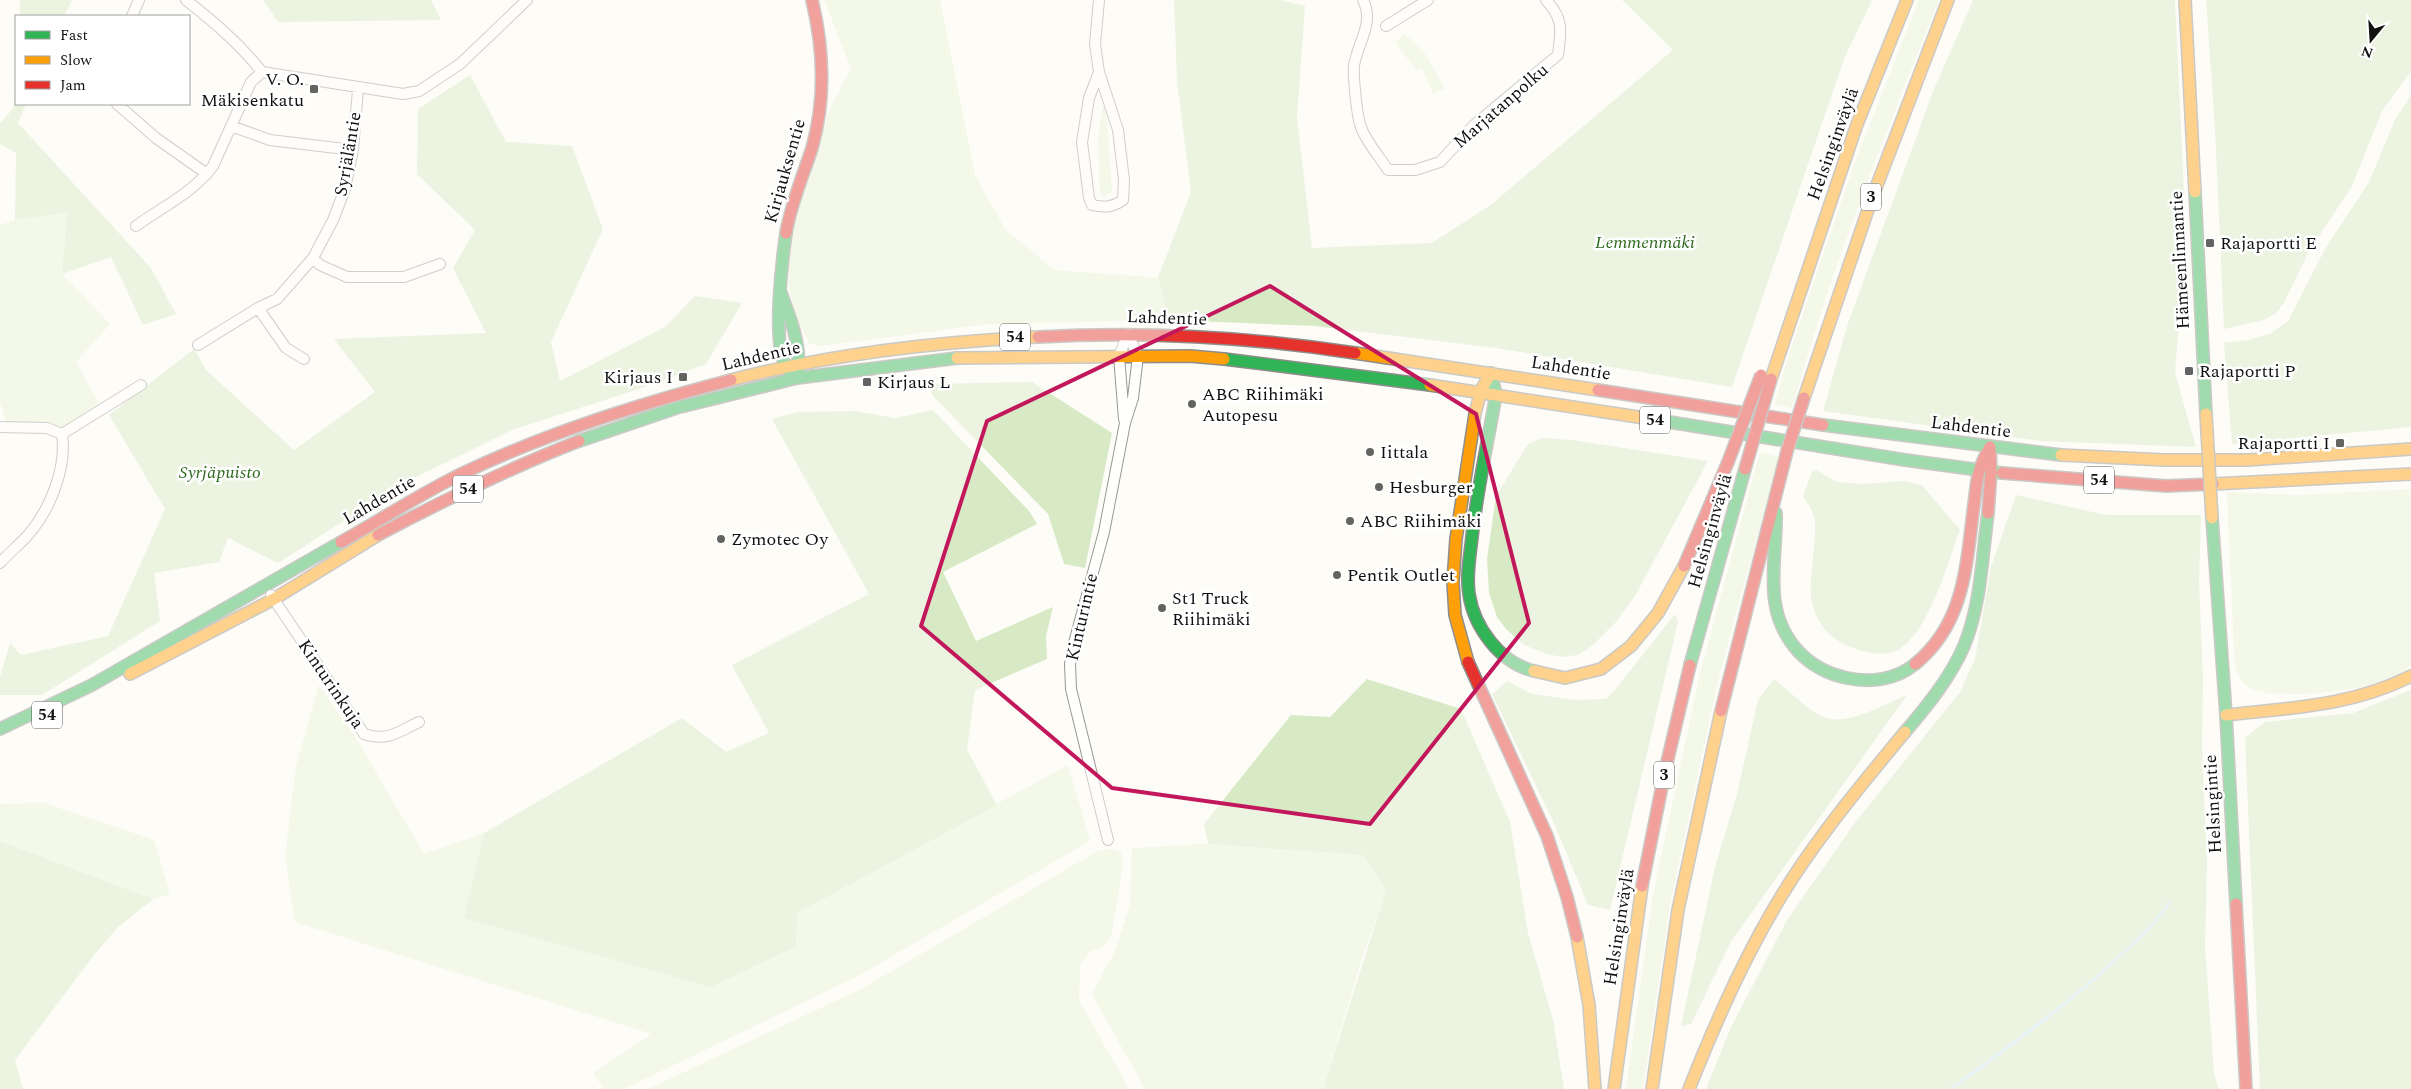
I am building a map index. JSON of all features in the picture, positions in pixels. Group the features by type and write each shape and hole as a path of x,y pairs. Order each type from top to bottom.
{"main road":[{"name":"Kirjauksentie","path":"785,367 780,325 784,240 790,213 808,165 820,106 821,48 812,0"},
{"name":"Helsinginväylä","path":"1614,1089 1641,896 1665,771 1692,655 1745,468 1766,377 1784,337 1856,127 1907,0"},
{"name":"3","path":"1652,1089 1682,884 1732,657 1787,451 1852,250 1888,150 1948,0"},
{"name":"Hämeenlinnantie","path":"2185,0 2212,518"},
{"name":"Kirjauksentie","path":"781,293 799,348 801,364 797,378"},
{"name":"Lahdentie","path":"0,729 92,685 459,475 519,447 630,406 785,367 901,346 1041,335 1128,334 1254,339 1491,373 1835,427 2076,457 2248,460 2411,449"},
{"name":"Lahdentie","path":"0,739 186,647 274,599 363,543 460,492 516,466 676,408 797,378 958,358 1190,356 1260,362 1480,392"},
{"path":"785,367 797,378"},
{"path":"1491,373 1480,392 1458,535 1454,575 1455,610 1459,634 1473,678 1519,772 1559,869 1577,933 1588,988 1593,1025 1596,1089"},
{"path":"1491,373 1496,394 1473,522 1468,572 1470,600 1476,618 1501,652 1519,666 1544,676 1573,677 1610,664 1629,649 1647,630 1688,564 1728,462 1766,377"},
{"name":"54","path":"1480,392 1905,460 1993,472 2166,486 2411,474"},
{"path":"1775,497 1778,531 1772,591 1782,631 1799,652 1827,673 1862,682 1895,676 1920,662 1936,646 1953,618 1965,577 1978,469 1990,447"},
{"path":"1689,1089 1727,997 1749,952 1793,879 1832,823 1938,691 1965,643 1974,611 1993,472 1990,447"},
{"name":"Helsingintie","path":"2212,518 2226,714 2246,1089"},
{"path":"2226,714 2336,702 2380,691 2411,676"}],"street":[{"path":"132,15 139,0"},
{"path":"186,0 219,26 250,55 262,72 403,94 419,91 460,64 526,0"},
{"path":"1099,0 1095,44 1100,72 1118,130 1124,180 1123,200 1114,206 1101,207 1092,205 1089,198 1082,142 1090,98 1100,72"},
{"name":"Marjatanpolku","path":"1363,0 1368,10 1364,40 1354,66 1360,126 1388,170 1414,170 1440,162 1474,124 1558,55 1561,27 1556,10 1546,0"},
{"path":"1386,26 1428,0"},
{"path":"136,226 191,189 207,174 213,166 251,82 262,72"},
{"name":"Syrjäläntie","path":"198,345 258,308 277,299 313,258 341,202 353,150 358,88"},
{"path":"117,105 156,138 207,174"},
{"path":"231,126 270,140 353,150"},
{"path":"313,258 320,265 347,278 404,277 440,264"},
{"path":"258,308 286,348 304,359"},
{"path":"1128,334 1138,356"},
{"name":"Kinturintie","path":"1125,423 1120,356 1128,334"},
{"name":"Kinturintie","path":"1108,840 1071,689 1070,664 1106,524 1125,423 1133,398 1138,356"},
{"path":"62,434 142,385"},
{"path":"0,427 47,428 62,434"},
{"path":"0,563 27,535 46,508 60,474 62,434"},
{"name":"Kinturinkuja","path":"266,585 364,734 380,738 388,737 418,722"}],"highlighted area":[{"path":"1270,286 1476,414 1529,623 1370,824 1112,788 921,626 987,421"}],"green space":[{"path":"20,0 72,0 64,15 20,15"},
{"path":"263,0 431,0 441,20 278,22"},
{"path":"824,0 940,0 975,175 1005,229 1054,270 1158,278 1169,320 988,324 821,346 810,344 798,322 789,289 788,262 796,215 830,109 851,68"},
{"name":"Lemmenmäki","path":"1174,0 1280,0 1305,6 1297,117 1312,248 1432,243 1492,204 1673,50 1622,0 1872,0 1844,59 1732,387 1496,348 1315,326 1169,320 1158,278 1191,192 1177,82"},
{"path":"1919,0 1939,0 1841,253 1792,408 1775,404 1786,363 1857,157"},
{"path":"1973,0 2175,0 2186,234 2175,373 2196,447 2041,441 1823,411 1848,323 1934,89"},
{"path":"2206,0 2411,0 2411,71 2382,111 2352,186 2308,253 2284,303 2276,313 2264,320 2224,329 2215,129"},
{"path":"1405,34 1426,55 1445,88 1433,94 1423,70 1420,68 1416,70 1395,42"},
{"name":"Syrjäpuisto","path":"470,75 506,142 572,146 603,229 551,342 560,381 665,327 695,296 742,303 706,364 642,388 512,430 400,485 278,563 228,538 219,562 154,573 160,621 42,695 0,695 0,677 10,643 21,655 108,636 165,509 109,415 194,349 206,370 294,450 375,392 334,339 486,333 453,268 475,230 417,174 418,109"},
{"path":"15,90 15,105 26,105 18,123 151,268 176,314 143,325 111,257 62,274 67,212 15,220 16,153 0,144 0,124 14,107"},
{"path":"2411,95 2411,427 2232,444 2224,343 2248,340 2270,334 2288,321 2325,249 2369,182 2395,120"},
{"path":"1103,104 1107,120 1112,192 1103,197 1100,192 1098,140"},
{"path":"67,211 62,274 110,324 76,362 99,403 60,430 6,422 0,401 0,225 15,220"},
{"path":"1032,382 1112,433 1085,568 1064,564 1048,514 933,396 927,384"},
{"path":"933,410 1029,511 1037,524 943,572 976,641 1053,607 1046,636 1047,659 975,690 967,750 997,805 797,913 796,946 711,987 464,918 484,833 682,718 726,752 769,733 732,665 869,594 772,419 798,412 855,411 895,418"},
{"path":"1542,438 1572,440 1708,461 1636,594 1616,622 1592,646 1578,655 1562,657 1547,654 1524,645 1506,629 1497,617 1489,593 1487,559 1496,496 1528,444"},
{"path":"1760,452 1779,457 1719,676 1671,899 1643,1089 1626,1089 1653,895 1700,673"},
{"path":"1816,470 1837,482 1863,484 1903,481 1922,485 1960,530 1928,612 1909,641 1898,650 1881,654 1853,648 1829,634 1817,617 1811,592 1815,520 1803,496 1812,472"},
{"path":"2411,489 2411,665 2388,680 2337,691 2293,694 2273,693 2257,690 2246,685 2239,675 2234,654 2227,492 2297,495"},
{"path":"2016,495 2106,515 2201,515 2199,582 2203,678 2202,751 2207,862 2205,948 2214,1074 2219,1089 1706,1089 1731,1027 1787,920 1854,824 1960,692 1975,659 1991,567"},
{"path":"1675,614 1678,622 1610,910 1588,905 1553,821 1492,694 1507,681 1532,694 1576,700 1606,699"},
{"path":"1367,679 1461,709 1510,822 1528,933 1553,1020 1564,1089 1323,1089 1386,890 1363,855 1208,844 1204,824 1291,715 1330,717"},
{"path":"1774,679 1811,710 1823,717 1832,719 1854,717 1907,695 1732,940 1691,1024 1681,1026 1715,867 1737,794 1758,700"},
{"path":"319,685 356,738 424,854 484,833 464,918 797,913 1068,765 1090,841 856,977 624,1089 604,1089 593,1073 652,1034 295,922 285,857 296,766"},
{"path":"2411,690 2411,1089 2260,1089 2245,738 2265,722 2353,713"},
{"path":"44,803 154,840 170,895 153,899 0,841 0,804"},
{"path":"0,841 153,899 117,928 94,955 15,1060 23,1089 0,1089"},
{"path":"1208,844 1363,855 1386,891 1363,955 1323,1089 1145,1089 1092,994 1115,951 1130,905 1132,848"},
{"path":"1111,849 1121,852 1123,865 1112,933 1102,948 1091,951 1080,964 1079,1000 1129,1089 648,1089 861,989 1096,852"}],"waterway":[{"path":"1951,1089 2032,1029 2091,982 2142,935 2170,902"}],"traffic: fast":[{"path":"2195,192 2206,414"},
{"path":"781,293 797,345 797,378 786,367 782,356 780,340 779,302 786,233"},
{"path":"579,441 676,408 797,378 957,358"},
{"path":"1224,359 1430,385"},
{"path":"1491,373 1496,394 1474,519 1468,573 1469,594 1476,619 1491,642 1510,660 1534,671"},
{"path":"1651,419 1905,460 2002,473"},
{"path":"1823,425 2061,455"},
{"path":"1690,665 1745,469"},
{"path":"1776,513 1775,603 1786,635 1798,651 1814,665 1840,676 1856,679 1874,680 1891,677 1900,674 1915,664"},
{"path":"1905,732 1945,680 1964,646 1970,630 1977,598 1988,513"},
{"path":"2212,518 2226,715 2236,904"},
{"path":"0,729 92,685 341,542"}],"traffic: slow":[{"path":"1771,379 1856,127 1907,0"},
{"path":"1804,398 1872,198 1948,0"},
{"path":"2185,0 2195,192"},
{"path":"731,380 845,356 961,342 1038,337"},
{"path":"1355,353 1598,390"},
{"path":"957,358 1190,356 1224,359"},
{"path":"1468,662 1455,615 1453,582 1456,539 1475,414 1481,390 1491,373"},
{"path":"1430,385 1651,419"},
{"path":"2206,414 2212,518"},
{"path":"2061,455 2164,460 2248,460 2411,449"},
{"path":"2213,484 2411,474"},
{"path":"130,674 274,599 378,535"},
{"path":"1534,671 1565,678 1601,669 1631,646 1658,613 1684,566"},
{"path":"2226,715 2344,700 2367,694 2411,676"},
{"path":"1652,1089 1678,910 1721,711"},
{"path":"1689,1089 1736,981 1762,929 1792,879 1832,822 1905,732"},
{"path":"1614,1089 1642,886"},
{"path":"1577,937 1589,1005 1595,1089"}],"traffic: jam":[{"path":"786,233 794,200 812,148 820,111 821,56 812,0"},
{"path":"1038,337 1157,335 1237,339 1355,353"},
{"path":"1728,462 1761,375"},
{"path":"1745,469 1771,379"},
{"path":"341,542 459,475 525,446 627,410 731,380"},
{"path":"1598,390 1823,425"},
{"path":"1787,451 1804,398"},
{"path":"378,535 477,485 579,441"},
{"path":"1915,664 1931,649 1953,614 1968,555 1977,479 1990,447"},
{"path":"1988,513 1991,471 1990,447"},
{"path":"1721,711 1787,451"},
{"path":"1684,566 1728,462"},
{"path":"2002,473 2166,486 2213,484"},
{"path":"1468,662 1547,836 1567,897 1577,937"},
{"path":"1642,886 1665,771 1690,665"},
{"path":"2236,904 2246,1089"}],"place":[{"name":"V. O. Mäkisenkatu","path":"314,89"},
{"name":"Rajaportti E","path":"2210,243"},
{"name":"Rajaportti P","path":"2189,371"},
{"name":"Kirjaus I","path":"683,377"},
{"name":"Kirjaus L","path":"867,382"},
{"name":"ABC Riihimäki Autopesu","path":"1192,404"},
{"name":"Rajaportti I","path":"2340,443"},
{"name":"Iittala","path":"1370,452"},
{"name":"Hesburger","path":"1379,487"},
{"name":"ABC Riihimäki","path":"1350,521"},
{"name":"Zymotec Oy","path":"721,539"},
{"name":"Pentik Outlet","path":"1337,575"},
{"name":"St1 Truck Riihimäki","path":"1162,608"}]}
